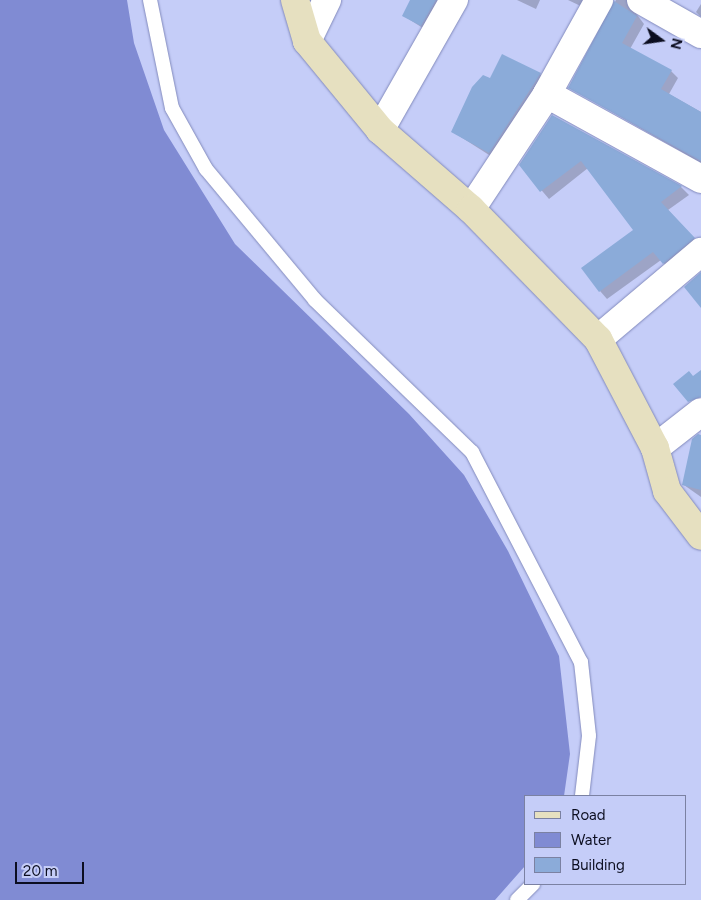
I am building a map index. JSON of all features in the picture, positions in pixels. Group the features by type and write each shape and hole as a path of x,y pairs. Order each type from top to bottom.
{"street":[{"path":"295,0 307,41 380,130 470,208 598,339 655,448 667,491 701,536"},
{"path":"307,41 327,0"},
{"path":"380,130 454,0"},
{"path":"470,208 547,94 598,0"},
{"path":"641,0 701,34"},
{"path":"547,94 701,179"},
{"path":"598,339 701,252"},
{"path":"655,448 701,412"}],"lane":[{"path":"150,0 172,108 206,168 315,300 472,452 581,662 589,736 582,795"},
{"path":"517,900 533,885"}],"water":[{"path":"0,0 127,0 134,43 164,130 235,244 409,414 464,475 508,551 559,656 570,754 564,795 524,795 524,867 495,900 0,900"}],"building":[{"path":"410,0 436,0 421,26 402,16"},
{"path":"614,1 637,16 622,43 672,70 661,89 701,112 701,161 568,88"},
{"path":"502,54 541,73 489,153 451,132 472,87 483,75 490,78"},
{"path":"552,115 682,186 661,202 695,238 663,264 653,252 599,292 581,268 633,230 581,161 540,192 519,165"},
{"path":"701,272 701,308 684,287"},
{"path":"701,370 701,397 688,402 673,384 689,371 693,376"},
{"path":"698,434 701,435 701,490 682,485 692,439"}]}
